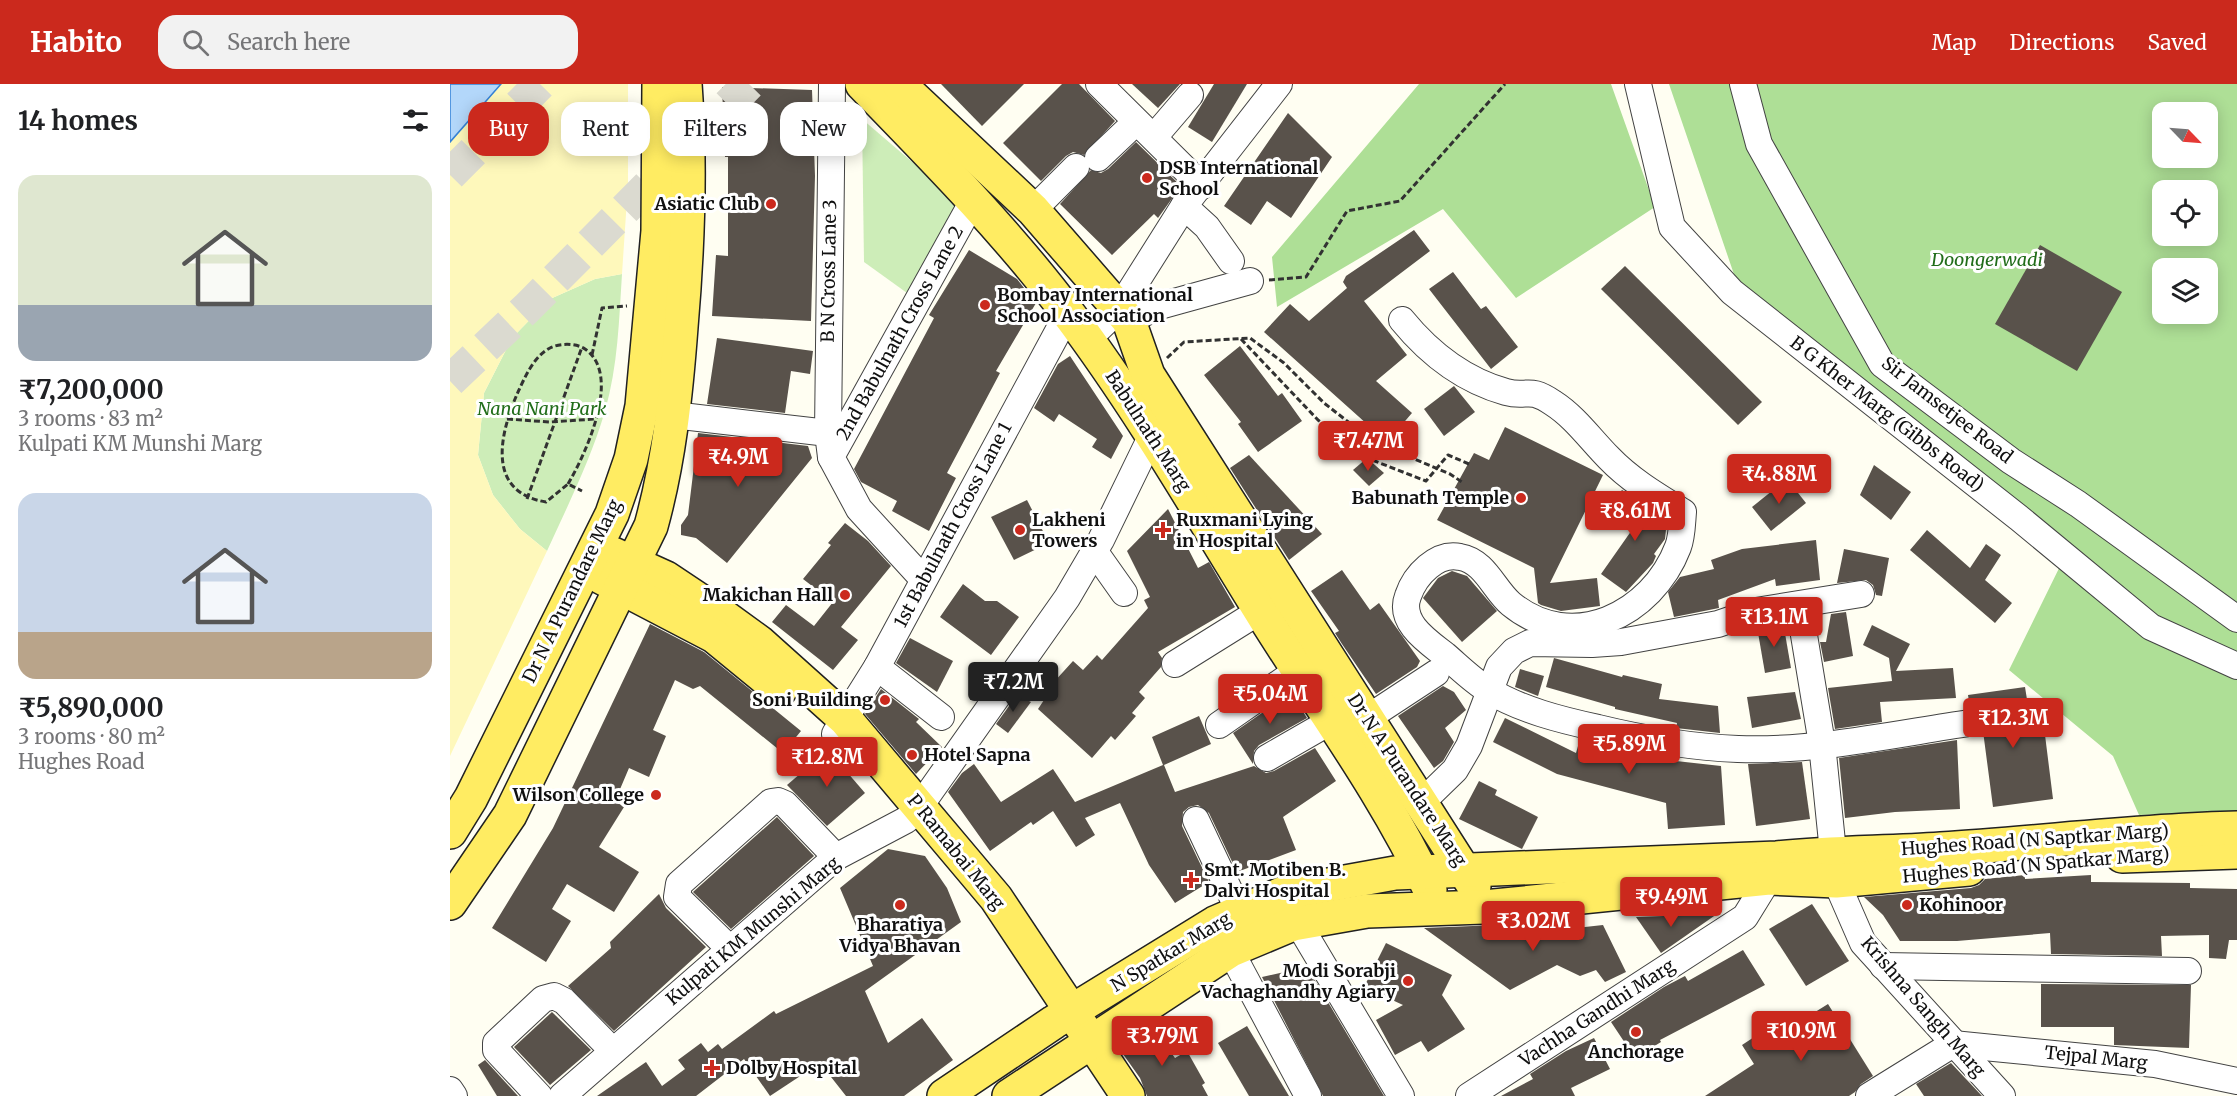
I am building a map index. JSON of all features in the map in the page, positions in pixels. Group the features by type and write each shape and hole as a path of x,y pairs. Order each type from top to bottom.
{"main road":[{"name":"Dr N A Purandare Marg","path":"450,832 471,798 612,514 631,459 642,406 658,231 659,84"},
{"path":"450,903 510,815 651,526 658,501 673,415 686,272 690,147 685,84"},
{"name":"Babulnath Marg","path":"862,84 974,199 1068,313 1087,340 1152,435 1260,611 1333,720 1422,874 1438,908"},
{"name":"Dr N A Purandare Marg","path":"899,84 1033,210 1124,315 1148,375 1420,804 1467,872 1484,908"},
{"name":"P Ramabai Marg","path":"590,557 627,574 666,578 720,627 759,642 841,727 989,904 1083,1048 1128,1096"},
{"name":"Hughes Road (N Saptkar Marg)","path":"1834,867 1939,850 2237,828"},
{"name":"Hughes Road (N Spatkar Marg)","path":"1834,867 2237,852"},
{"name":"N Spatkar Marg","path":"944,1096 1063,1016 1122,981 1228,928 1284,893 1395,873 1422,874 1777,858 1834,867"},
{"path":"1009,1096 1142,1010 1228,928 1298,923 1366,911 1484,908 1769,878 1834,867"},
{"path":"1122,981 1142,1010"},
{"name":"P Ramabai Marg","path":"1083,1048 1101,1096"}],"street":[{"name":"B N Cross Lane 3","path":"829,445 831,84"},
{"path":"1099,84 1202,186"},
{"path":"1124,315 1184,206 1202,186 1279,84"},
{"name":"B G Kher Marg (Gibbs Road)","path":"1638,84 1672,227 1732,292 2019,518 2151,627 2237,666"},
{"name":"Sir Jamsetjee Road","path":"1743,84 1759,144 1882,364 2011,461 2078,504 2237,619"},
{"path":"1033,210 1087,162 1145,129 1190,95"},
{"name":"2nd Babulnath Cross Lane 2","path":"923,579 859,509 829,445 974,199"},
{"path":"1184,206 1207,228 1231,261"},
{"path":"1087,340 1124,315 1251,281"},
{"name":"1st Babulnath Cross Lane 1","path":"841,727 877,667 1068,313"},
{"path":"1402,320 1424,346 1470,379 1509,393 1536,392 1556,405 1610,460 1649,491 1683,512 1679,545 1669,565 1648,593 1619,617 1586,626 1553,627 1527,613 1510,603 1477,564 1461,556 1449,556 1434,561 1408,595 1405,610 1417,631 1488,690 1553,718 1622,734 1739,749 1822,744 1970,723"},
{"path":"673,415 829,445"},
{"name":"Kulpati KM Munshi Marg","path":"562,1096 608,1046 730,949 836,857 913,813 1068,598 1095,552 1152,435"},
{"path":"1095,552 1124,593"},
{"path":"1514,651 1530,643 1592,645 1621,642 1718,624 1756,611 1861,594"},
{"name":"Krishna Sangh Marg","path":"1799,605 1822,744 1834,867 1863,943 2002,1096"},
{"path":"1175,664 1260,611"},
{"path":"1420,804 1455,770 1469,746 1488,690 1499,668 1527,638 1530,627 1527,613"},
{"path":"877,667 941,717"},
{"path":"1219,725 1298,670"},
{"path":"1366,719 1436,673"},
{"path":"1267,758 1333,720"},
{"path":"730,949 678,897 676,890 679,884 771,802 778,801 785,804 836,857"},
{"path":"1196,820 1228,928 1308,1096"},
{"name":"Vachha Gandhi Marg","path":"1469,1096 1745,917 1769,878"},
{"path":"1298,923 1401,1096"},
{"path":"1883,966 2188,970"},
{"path":"554,996 564,1001 608,1046 539,1096 496,1050 496,1042 543,999 554,996"},
{"path":"1869,1096 1953,1044"},
{"name":"Tejpal Marg","path":"1953,1044 2155,1064 2237,1081"},
{"path":"450,1090 454,1096"}],"path":[{"path":"1251,281 1306,278 1347,211 1400,201 1505,84"},
{"path":"592,355 602,308 627,306"},
{"path":"1148,375 1184,342 1250,338 1284,363 1324,403 1374,442 1437,468 1462,482"},
{"path":"1241,339 1318,420 1367,458 1426,481 1448,455 1469,464"},
{"path":"569,344 582,347 592,355 600,373 601,383 595,420 585,456 568,484 546,502 527,499 515,488 505,469 500,452 507,419 524,378 534,362 550,348 569,344"},
{"path":"527,499 582,347"},
{"path":"507,419 555,422 595,420"},
{"path":"568,484 582,491"}],"green space":[{"path":"1419,84 1611,84 1655,207 1516,298 1443,209 1277,307 1272,257"},
{"name":"Doongerwadi","path":"1669,84 2237,84 2237,812 2139,815 2113,756 2009,670 2067,552 1739,289"},
{"path":"867,123 960,203 914,298 864,262 863,156 867,156"},
{"name":"Nana Nani Park","path":"622,274 615,360 605,411 586,464 547,551 520,529 493,495 478,455 484,393 512,338 550,299 595,279"}],"sand":[{"path":"501,84 628,84 628,102 561,102 561,156 628,156 628,184 622,274 595,279 550,299 512,338 484,393 478,455 493,495 520,529 547,551 450,756 450,141 468,121 468,156 549,156 549,102 485,102"}],"water":[{"path":"450,84 501,84 485,102 468,102 468,122 450,142"}],"building":[{"path":"941,84 1024,84 982,126"},
{"path":"1062,84 1079,84 1115,121 1084,155 1073,152 1066,156 1041,181 1003,143"},
{"path":"1132,84 1180,84 1158,108"},
{"path":"1214,84 1247,84 1212,142 1188,127"},
{"path":"722,87 812,90 812,102 780,102 780,156 814,156 811,321 712,316 716,255 728,256 728,157 725,156 768,156 768,102 723,102"},
{"path":"1288,113 1332,157 1291,218 1267,201 1251,225 1224,206"},
{"path":"1136,142 1181,186 1158,218 1154,214 1112,255 1060,204 1091,170 1101,173 1108,169"},
{"path":"1414,230 1430,251 1364,301 1407,355 1376,381 1412,413 1387,442 1264,332 1290,304 1309,321 1347,288 1343,282 1346,276"},
{"path":"2040,245 2122,292 2077,371 1995,324"},
{"path":"969,250 1017,279 1036,303 996,371 1000,373 947,473 956,478 929,531 892,511 897,501 861,482 854,469 934,318 929,315"},
{"path":"1625,266 1762,402 1738,425 1601,289"},
{"path":"1453,272 1481,309 1486,306 1518,347 1491,369 1429,289"},
{"path":"717,338 813,351 810,374 791,371 785,413 707,404"},
{"path":"1240,346 1278,396 1282,393 1302,421 1258,452 1238,424 1241,422 1204,375"},
{"path":"1070,356 1123,436 1111,459 1092,447 1097,439 1059,414 1054,422 1034,408 1058,364"},
{"path":"1454,386 1475,412 1444,436 1424,409"},
{"name":"Babunath Temple","path":"1505,427 1603,475 1550,583 1597,578 1600,606 1561,611 1541,605 1538,603 1534,568 1437,520 1474,453 1489,460"},
{"path":"698,433 808,446 812,458 727,563 696,538 681,535 681,525 688,515"},
{"path":"1249,455 1322,534 1289,560 1230,468"},
{"path":"1367,458 1384,473 1369,486 1353,470"},
{"path":"1874,465 1911,492 1891,520 1860,495"},
{"path":"1787,479 1806,503 1771,531 1752,507"},
{"path":"1622,490 1667,520 1665,539 1654,554 1656,556 1653,563 1626,592 1601,574 1634,527 1609,505"},
{"name":"Lakheni Towers","path":"1027,500 1049,543 1014,560 991,517"},
{"path":"1168,509 1198,568 1209,562 1235,607 1158,652 1162,658 1161,667 1139,692 1145,698 1132,713 1136,716 1115,740 1111,736 1092,758 1038,709 1046,697 1043,694 1073,661 1083,670 1097,655 1102,660 1148,608 1144,600 1150,597 1127,551"},
{"name":"Makichan Hall","path":"845,523 868,541 891,566 841,627 858,640 833,670 772,622 786,605 814,626 833,602 803,579 831,545 828,543"},
{"path":"1927,530 1970,568 1986,544 2001,555 1985,580 2012,603 1995,623 1910,550"},
{"path":"1816,540 1820,580 1776,586 1775,579 1718,600 1719,608 1674,617 1668,592 1680,577 1714,569 1711,560 1742,549"},
{"path":"1844,549 1889,558 1882,596 1876,595 1873,585 1866,580 1837,583"},
{"path":"1342,570 1370,610 1379,603 1420,661 1417,667 1376,694 1335,633 1339,631 1311,591"},
{"path":"1452,571 1467,576 1497,611 1462,642 1423,598 1438,578"},
{"path":"963,584 985,601 997,601 1019,617 991,655 940,617"},
{"path":"1846,612 1853,656 1824,662 1820,642 1826,642 1831,614"},
{"path":"1783,622 1791,668 1765,673 1757,627"},
{"path":"650,624 704,652 801,731 783,753 700,686 693,689 675,680 653,730 666,736 649,777 629,768 615,801 624,807 599,847 639,872 614,912 567,884 552,909 571,921 546,962 492,928 553,828"},
{"path":"1872,625 1910,644 1896,671 1953,668 1956,698 1880,702 1882,722 1835,729 1828,688 1892,681 1889,658 1863,645"},
{"path":"910,638 953,661 937,692 896,663"},
{"path":"1554,658 1622,677 1623,675 1662,684 1659,699 1718,706 1720,733 1676,728 1677,723 1615,709 1615,707 1546,687"},
{"path":"1520,669 1544,676 1538,696 1515,687"},
{"path":"1443,686 1454,692 1466,710 1445,728 1454,742 1443,761 1434,768 1398,716"},
{"path":"2025,687 2033,737 2045,735 2053,799 1993,807 1983,731 1981,731 1984,720 1980,713 1970,708 1968,695"},
{"path":"881,689 919,719 916,722 942,747 916,774 865,714"},
{"path":"1795,692 1801,719 1752,728 1747,697"},
{"path":"1291,693 1307,718 1259,745 1254,751 1253,764 1233,733"},
{"path":"1017,695 1031,702 1008,733 996,724"},
{"path":"1199,716 1211,744 1164,765 1175,792 1254,766 1266,773 1274,771 1315,748 1336,781 1283,817 1296,850 1237,872 1209,813 1198,805 1189,807 1183,812 1182,826 1209,882 1175,903 1149,865 1120,803 1085,818 1095,835 1076,847 1053,811 1033,825 1031,822 990,851 948,792 962,773 974,764 1001,802 1053,769 1075,802 1163,765 1152,737"},
{"path":"1505,718 1576,753 1580,739 1667,760 1721,766 1725,825 1668,829 1666,803 1557,774 1493,742"},
{"path":"1957,740 1960,809 1895,812 1845,818 1839,758"},
{"path":"828,750 865,793 827,826 787,785"},
{"path":"1802,762 1810,819 1756,826 1748,764"},
{"path":"1479,781 1497,790 1495,795 1538,817 1522,849 1459,819"},
{"path":"777,817 814,856 731,929 693,892"},
{"path":"888,849 925,856 947,888 961,922 865,991 888,1043 922,1018 953,1060 904,1096 846,1096 820,1063 770,1096 744,1059 696,1096 597,1096 646,1062 662,1086 685,1069 678,1060 701,1043 708,1052 718,1044 722,1049 774,1011 776,1014 873,966 840,888"},
{"path":"2025,875 2025,879 2091,875 2091,882 2190,883 2190,888 2237,889 2237,940 2229,940 2226,959 2209,958 2209,935 2161,936 2162,956 2051,954 2050,933 1957,941 1900,941 1883,915 1864,897 1971,888 1979,885 1985,879"},
{"path":"659,894 666,908 706,947 614,1031 568,986 611,948 610,942"},
{"path":"1812,904 1849,961 1806,986 1769,929"},
{"path":"1717,914 1661,953 1636,917"},
{"path":"1497,925 1512,935 1603,925 1626,972 1605,982 1596,970 1580,976 1557,965 1510,990 1424,928"},
{"path":"1386,943 1452,975 1442,995 1465,1029 1428,1052 1421,1041 1395,1055 1376,1020 1403,1005 1364,987"},
{"path":"1743,950 1765,985 1660,1040 1661,1042 1635,1058 1611,1022 1664,987 1685,976 1688,981"},
{"path":"1307,967 1384,1096 1323,1096 1262,977"},
{"path":"2041,984 2191,985 2189,1048 2114,1045 2114,1027 2041,1027"},
{"path":"1828,1004 1873,1076 1861,1084 1855,1092 1849,1096 1705,1096 1754,1064 1742,1045 1774,1024 1780,1034"},
{"path":"552,1012 591,1050 550,1085 514,1047"},
{"path":"1151,1025 1175,1058 1187,1051 1205,1083 1202,1085 1208,1096 1147,1096 1140,1078 1118,1047"},
{"path":"1247,1026 1289,1096 1249,1096 1218,1043"},
{"path":"1594,1038 1610,1069 1571,1088 1575,1096 1501,1096 1533,1079 1530,1074 1566,1051"},
{"path":"485,1060 518,1096 497,1096 478,1065"},
{"path":"1951,1063 1982,1096 1924,1096 1916,1084"}],"tunnel":[{"path":"450,175 540,84"},
{"path":"450,381 527,308 749,84"}],"place":[{"name":"DSB International School","path":"1147,178"},
{"name":"Asiatic Club","path":"771,204"},
{"name":"Bombay International School Association","path":"985,305"},
{"name":"Babunath Temple","path":"1521,498"},
{"name":"Lakheni Towers","path":"1020,530"},
{"name":"Ruxmani Lying in Hospital","path":"1163,530"},
{"name":"Makichan Hall","path":"845,595"},
{"name":"Soni Building","path":"885,700"},
{"name":"Hotel Sapna","path":"912,755"},
{"name":"Wilson College","path":"656,795"},
{"name":"Smt. Motiben B. Dalvi Hospital","path":"1191,880"},
{"name":"Bharatiya Vidya Bhavan","path":"900,905"},
{"name":"Kohinoor","path":"1907,905"},
{"name":"Modi Sorabji Vachaghandhy Agiary","path":"1408,981"},
{"name":"Anchorage","path":"1636,1032"},
{"name":"Dolby Hospital","path":"712,1068"}]}
